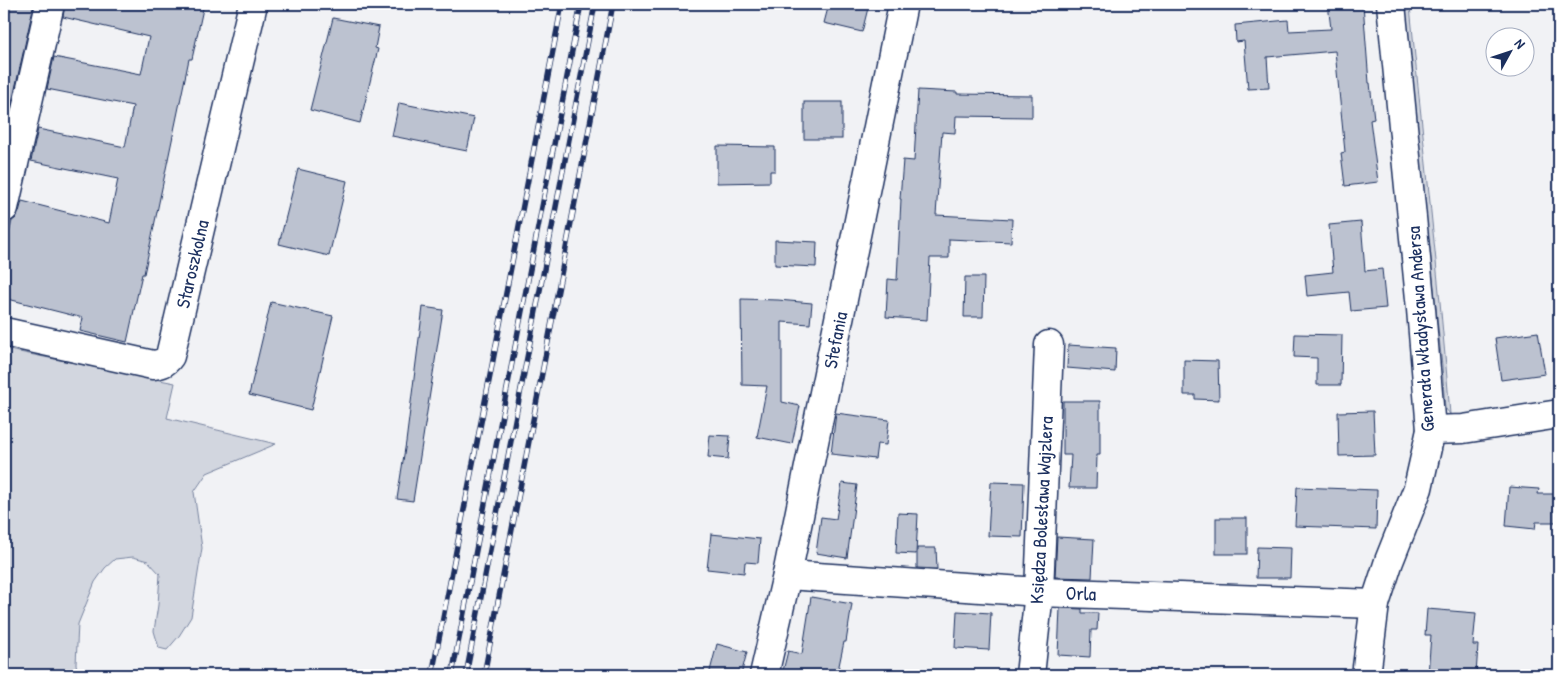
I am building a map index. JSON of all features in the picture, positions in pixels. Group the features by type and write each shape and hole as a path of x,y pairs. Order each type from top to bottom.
{"street":[{"path":"4,208 50,4"},
{"name":"Staroszkolna","path":"4,332 154,365 166,361 170,356 253,4"},
{"name":"Stefania","path":"764,675 787,575 903,4"},
{"name":"Generała Władysława Andersa","path":"1366,675 1375,604 1389,561 1418,488 1431,430 1391,4"},
{"name":"Księdza Bolesława Wajzlera","path":"1030,675 1039,592 1049,345"},
{"path":"1431,430 1463,429 1559,414"},
{"name":"Orla","path":"787,575 1039,592 1375,604"}],"shaded area":[{"path":"1410,6 1450,414 1445,408 1404,8"},
{"path":"4,349 175,383 167,418 276,444 207,473 194,492 202,548 191,617 167,650 159,648 154,631 160,574 148,561 133,557 115,559 105,568 95,582 78,624 76,664 78,675 4,675"}],"building":[{"path":"4,4 34,4 4,138"},
{"path":"65,4 204,4 192,59 189,59 144,274 142,274 127,342 80,331 83,318 4,298 4,254 12,221 19,212 22,201 109,223 118,179 31,161 38,129 125,147 133,106 47,89 54,57 141,74 149,37 63,17"},
{"path":"829,4 869,4 862,32 824,23"},
{"path":"1328,4 1363,4 1369,83 1374,119 1370,120 1378,182 1345,186 1341,153 1345,152 1335,51 1267,57 1269,88 1248,89 1244,41 1236,42 1235,25 1288,20 1289,31 1331,29"},
{"path":"333,18 379,27 375,48 378,49 360,123 310,110"},
{"path":"918,90 957,92 957,94 1032,95 1032,117 956,116 955,133 942,132 936,215 1012,219 1011,242 949,239 949,258 930,258 927,320 886,317 888,279 897,280 903,160 914,161"},
{"path":"804,102 842,102 842,139 804,139"},
{"path":"399,103 474,118 467,151 392,136"},
{"path":"717,146 775,147 775,171 770,171 770,182 717,183"},
{"path":"298,169 347,181 329,256 279,244"},
{"path":"1361,222 1365,271 1382,269 1386,308 1351,311 1349,292 1307,296 1305,275 1333,272 1329,225"},
{"path":"775,240 817,242 816,267 775,265"},
{"path":"965,277 984,277 983,317 964,317"},
{"path":"741,299 812,303 810,324 782,322 782,402 800,406 792,444 757,437 767,386 742,385"},
{"path":"271,302 333,316 311,410 249,395"},
{"path":"423,307 443,310 413,501 397,499"},
{"path":"1538,332 1545,374 1501,380 1495,338"},
{"path":"1295,334 1342,335 1341,385 1317,385 1317,358 1294,357"},
{"path":"1068,345 1116,348 1115,372 1067,368"},
{"path":"1184,360 1218,361 1219,400 1195,399 1195,395 1184,395"},
{"path":"1063,401 1100,401 1100,455 1097,455 1096,488 1069,488 1071,455 1063,455"},
{"path":"1373,411 1375,455 1339,456 1338,412"},
{"path":"836,413 889,420 886,445 877,444 875,459 831,454"},
{"path":"710,435 730,436 728,459 708,457"},
{"path":"991,482 1024,483 1022,537 988,536"},
{"path":"842,483 857,485 847,558 816,553 821,517 836,519"},
{"path":"1297,487 1377,490 1376,529 1295,526"},
{"path":"1509,487 1539,489 1538,494 1559,494 1559,522 1536,522 1535,529 1506,526"},
{"path":"898,513 918,514 916,554 896,553"},
{"path":"1216,518 1247,518 1247,554 1216,554"},
{"path":"711,534 760,539 758,563 745,562 744,573 707,569"},
{"path":"1057,537 1094,539 1092,578 1055,577"},
{"path":"1257,547 1291,548 1290,578 1256,578"},
{"path":"917,548 936,548 937,569 917,568"},
{"path":"811,597 852,604 846,642 844,642 837,675 802,675 783,671 788,651 802,654"},
{"path":"1060,608 1082,609 1082,613 1098,613 1097,630 1091,630 1090,657 1058,655"},
{"path":"1427,609 1476,613 1473,645 1478,645 1476,675 1428,675 1431,635 1425,635"},
{"path":"957,611 991,613 989,650 955,648"},
{"path":"717,644 747,652 741,675 709,675"}],"railway":[{"path":"432,675 562,4"},
{"path":"452,675 581,4"},
{"path":"466,675 595,4"},
{"path":"484,675 613,4"}]}
